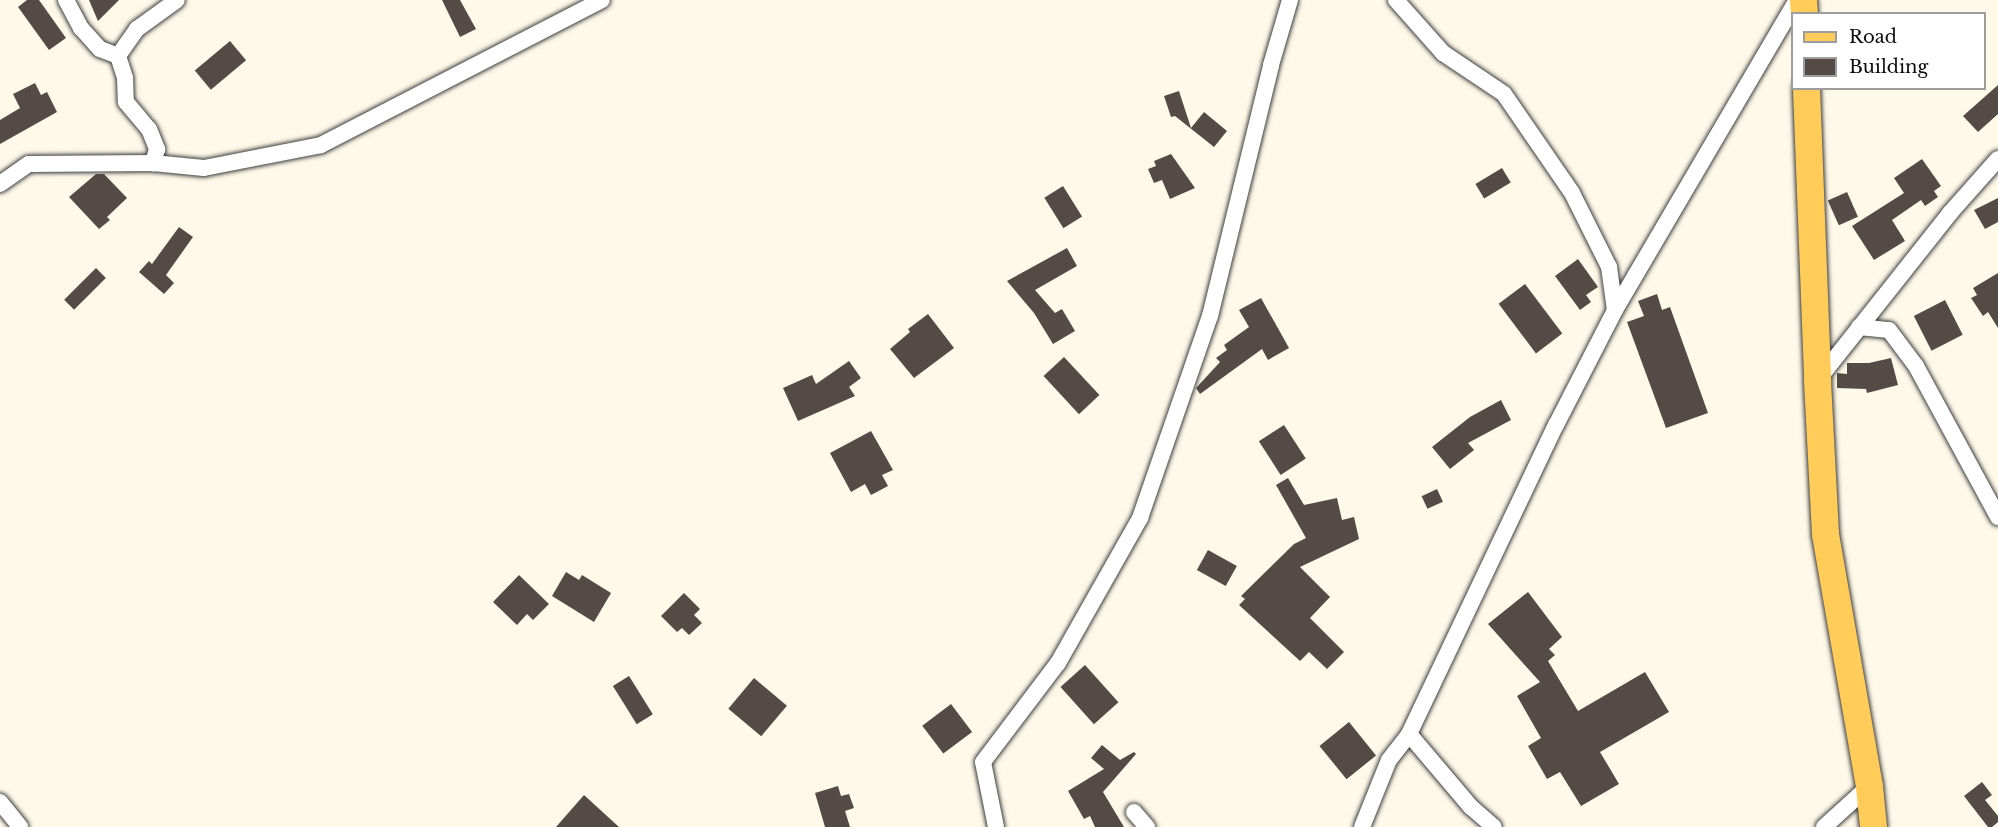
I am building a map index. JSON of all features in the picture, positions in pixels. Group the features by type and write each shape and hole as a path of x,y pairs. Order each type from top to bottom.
{"main road":[{"path":"1806,90 1816,381 1825,534 1869,786 1873,827"}],"street":[{"path":"66,0 81,28 100,49 118,56"},
{"path":"118,56 137,29 177,0"},
{"path":"0,184 29,164 153,163 204,168 321,145 602,0"},
{"path":"996,827 983,762 1058,663 1140,518 1210,316 1271,65 1290,0"},
{"path":"1396,0 1443,53 1504,94 1572,193 1609,267 1615,310"},
{"path":"1362,827 1389,760 1409,734 1556,425 1615,310 1797,0"},
{"path":"118,56 125,78 126,102 148,129 157,149 153,163"},
{"path":"1816,381 1950,213 1998,159"},
{"path":"1859,327 1889,330 1916,366 1998,517"},
{"path":"1409,734 1471,807 1494,827"},
{"path":"1824,827 1869,786"},
{"path":"0,802 20,827"},
{"path":"1134,812 1146,827"}],"building":[{"path":"27,0 39,0 66,38 49,50 18,7"},
{"path":"89,0 119,0 98,21"},
{"path":"442,0 460,0 476,29 460,37"},
{"path":"230,41 246,60 211,90 195,71"},
{"path":"35,83 41,95 47,92 57,112 0,144 0,120 20,108 13,94"},
{"path":"1998,85 1998,114 1978,132 1963,116"},
{"path":"1179,91 1191,128 1204,112 1227,131 1214,147 1175,116 1171,117 1164,96"},
{"path":"1171,154 1195,188 1170,199 1162,180 1154,183 1148,169 1156,166 1154,161"},
{"path":"1922,159 1941,186 1934,191 1938,197 1925,206 1921,200 1892,220 1905,241 1874,260 1852,226 1904,193 1894,178"},
{"path":"1502,168 1511,183 1484,199 1475,184"},
{"path":"96,174 104,174 127,198 107,217 110,220 99,229 69,197"},
{"path":"1063,186 1082,217 1063,228 1044,198"},
{"path":"1847,192 1858,217 1839,225 1828,201"},
{"path":"1998,198 1998,222 1985,229 1974,210"},
{"path":"179,227 193,237 166,275 174,283 164,294 139,272 149,261 152,264"},
{"path":"1067,248 1077,266 1035,290 1055,313 1062,309 1075,331 1053,344 1034,313 1007,281"},
{"path":"1578,259 1598,287 1586,295 1591,302 1580,310 1555,276"},
{"path":"96,268 106,278 74,310 64,300"},
{"path":"1998,273 1998,328 1988,312 1983,316 1971,298 1977,295 1973,288"},
{"path":"1525,284 1562,334 1536,353 1499,304"},
{"path":"1657,294 1662,310 1670,307 1708,413 1666,428 1627,322 1644,316 1638,301"},
{"path":"1261,298 1289,348 1268,360 1262,349 1200,394 1196,388 1220,362 1216,358 1227,350 1224,345 1249,327 1239,310"},
{"path":"1945,300 1963,335 1932,351 1914,316"},
{"path":"928,314 954,348 914,378 890,349 910,332 908,329"},
{"path":"1064,357 1099,395 1079,414 1044,376"},
{"path":"1891,358 1898,385 1867,393 1866,389 1837,388 1837,373 1847,374 1847,363 1869,363"},
{"path":"849,361 861,378 849,387 855,396 798,421 783,388 812,375 816,384"},
{"path":"1501,400 1511,420 1468,443 1474,450 1450,469 1432,447 1470,417"},
{"path":"1284,425 1306,459 1281,475 1259,441"},
{"path":"871,431 893,470 882,475 888,486 871,495 865,484 851,492 830,453"},
{"path":"1288,478 1304,505 1337,498 1342,520 1354,517 1359,539 1300,567 1330,597 1310,618 1344,652 1327,669 1309,652 1300,661 1239,605 1245,599 1241,596 1294,544 1306,538 1276,485"},
{"path":"1437,489 1443,502 1428,509 1422,496"},
{"path":"1208,550 1237,566 1226,586 1197,570"},
{"path":"566,572 579,580 582,575 611,593 594,622 552,596"},
{"path":"519,575 549,604 533,620 527,614 517,625 493,602"},
{"path":"1528,592 1562,637 1549,649 1555,655 1548,661 1578,711 1645,672 1669,712 1600,752 1619,784 1581,806 1560,772 1547,779 1528,746 1541,738 1517,696 1540,682 1488,624"},
{"path":"684,593 700,609 694,615 702,623 689,635 682,628 677,632 661,616"},
{"path":"1085,665 1118,702 1094,724 1060,687"},
{"path":"629,676 653,714 637,724 613,686"},
{"path":"754,678 787,706 761,736 728,709"},
{"path":"951,704 972,732 943,754 922,726"},
{"path":"1349,722 1376,755 1347,779 1319,746"},
{"path":"1102,745 1120,760 1134,752 1136,754 1103,792 1124,827 1095,827 1090,816 1084,819 1068,791 1104,769 1091,758"},
{"path":"1982,782 1992,795 1985,800 1998,816 1998,822 1992,827 1988,827 1964,796"},
{"path":"838,786 841,796 849,794 854,808 845,811 850,827 825,827 815,793"},
{"path":"584,795 619,827 556,827"}]}
